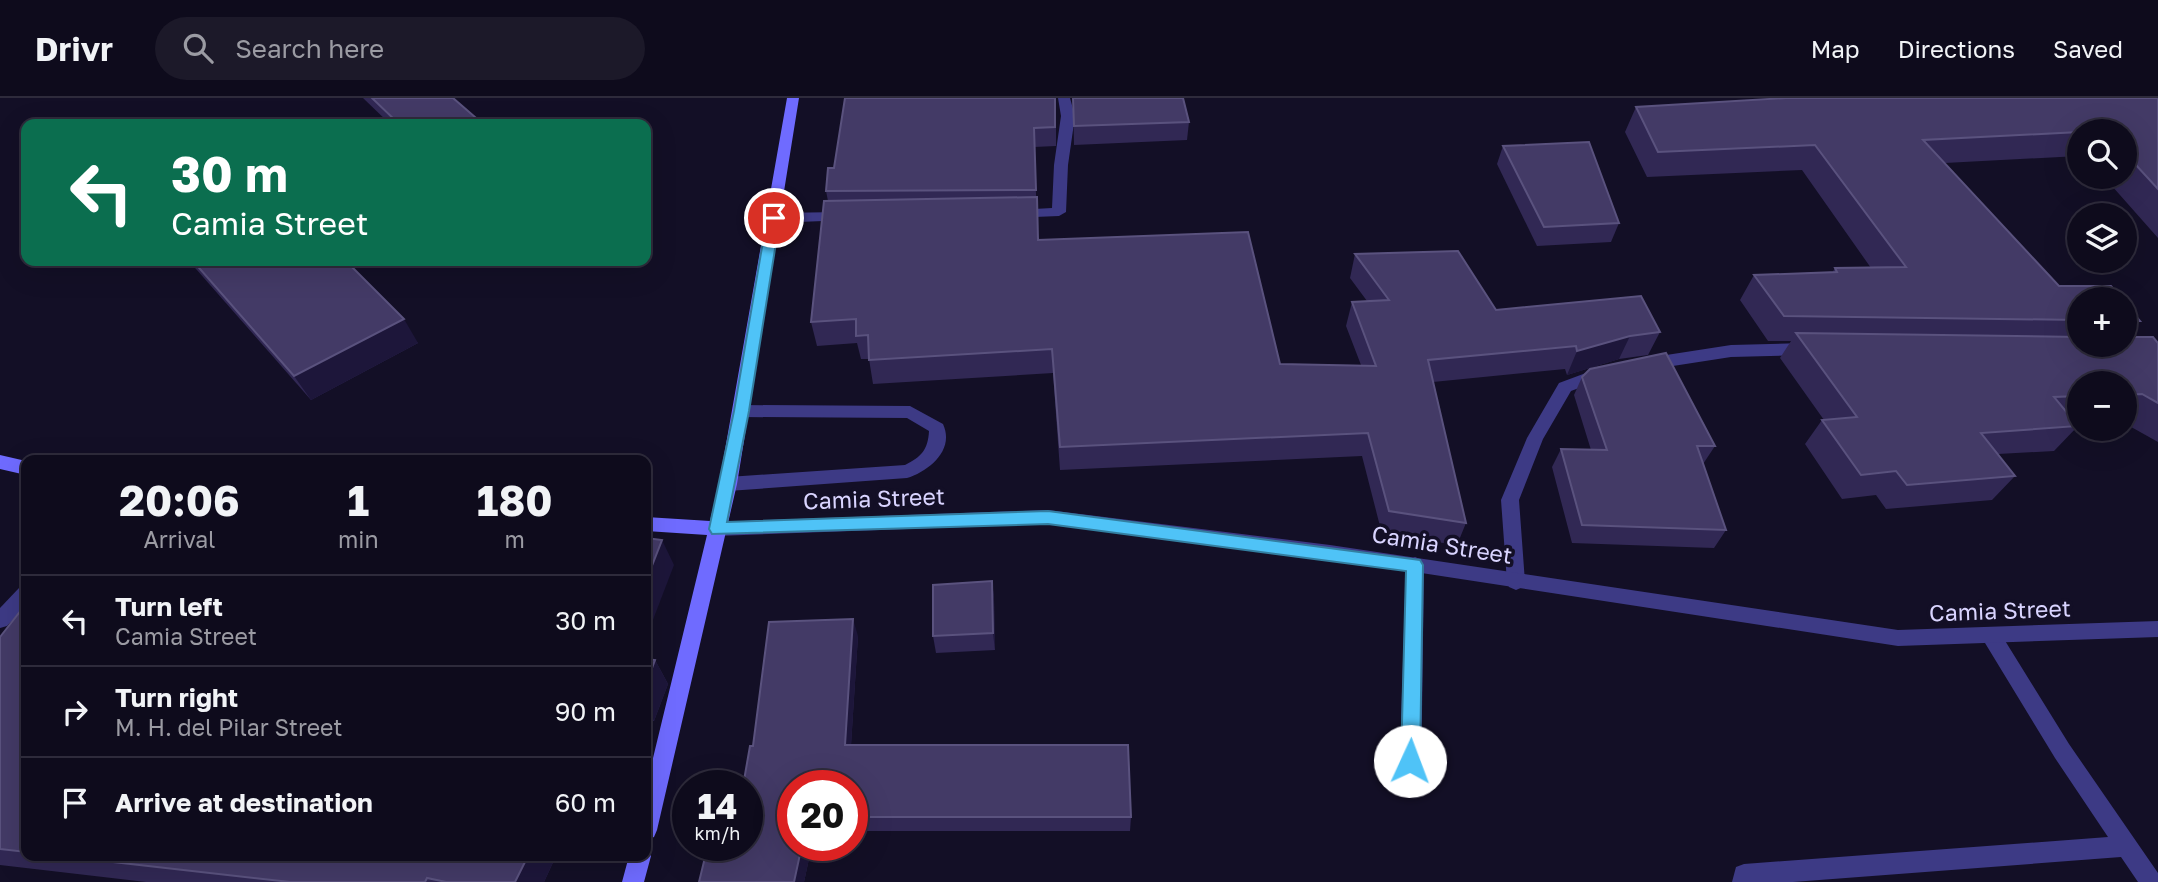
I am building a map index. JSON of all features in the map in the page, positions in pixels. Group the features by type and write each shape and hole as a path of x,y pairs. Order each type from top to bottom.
{"main road":[{"path":"651,809 728,484 793,98"},
{"path":"0,462 21,467"},
{"path":"651,524 717,529"},
{"path":"633,882 638,861"}],"street":[{"path":"993,215 1054,215 1059,212 1068,116 1064,98"},
{"path":"774,218 853,217"},
{"path":"1516,582 1510,499 1520,468 1566,387 1625,367 1731,351 1819,348"},
{"path":"728,484 907,471 927,463 938,449 937,428 910,412 742,411"},
{"name":"Camia Street","path":"717,529 1048,517 1415,565 1898,638 1992,637 2158,629"},
{"path":"1410,787 1415,565"},
{"path":"0,620 21,599"},
{"path":"1992,637 2062,751 2151,882"},
{"path":"1743,882 1744,875 2125,846"}],"building":[{"path":"372,98 453,98 477,119 394,119"},
{"path":"845,98 1055,98 1055,127 1034,128 1036,190 826,191 828,168 834,168"},
{"path":"1073,98 1183,98 1189,122 1074,126"},
{"path":"1786,98 2158,98 2158,189 2137,166 2137,119 2067,119 2067,133 1923,140 2059,286 2112,287 2067,287 2067,320 1784,316 1754,275 1837,272 1835,268 1906,267 1815,145 1658,152 1636,107"},
{"path":"1589,142 1619,223 1544,227 1503,146"},
{"path":"1037,197 1038,240 1248,232 1280,364 1376,366 1352,302 1389,300 1355,254 1458,251 1496,310 1641,296 1660,332 1630,336 1577,351 1576,346 1428,360 1466,523 1389,511 1368,433 1060,447 1052,349 869,360 868,335 856,336 856,319 811,322 824,201"},
{"path":"197,266 351,266 404,319 294,376"},
{"path":"1796,333 2067,337 2067,357 2137,357 2137,337 2153,337 2158,343 2158,403 2142,394 2137,394 2137,371 2067,371 2067,396 2054,397 2067,413 2067,427 1981,433 2015,476 1907,485 1896,471 1861,475 1822,420 1857,417"},
{"path":"1666,353 1715,446 1697,446 1726,530 1582,525 1561,449 1607,450 1582,377 1590,369"},
{"path":"651,539 662,540 651,568"},
{"path":"992,581 993,633 933,636 933,585"},
{"path":"21,610 21,851 0,849 0,637"},
{"path":"853,619 845,745 1128,745 1131,817 868,817 868,770 777,770 777,861 799,861 794,882 699,882 704,861 763,861 763,770 746,770 750,746 753,746 769,622"},
{"path":"104,861 526,861 515,882 446,882 427,878 425,882 290,882"}],"route":[{"path":"774,218 742,411 717,529 1048,517 1415,565 1410,761"}]}
